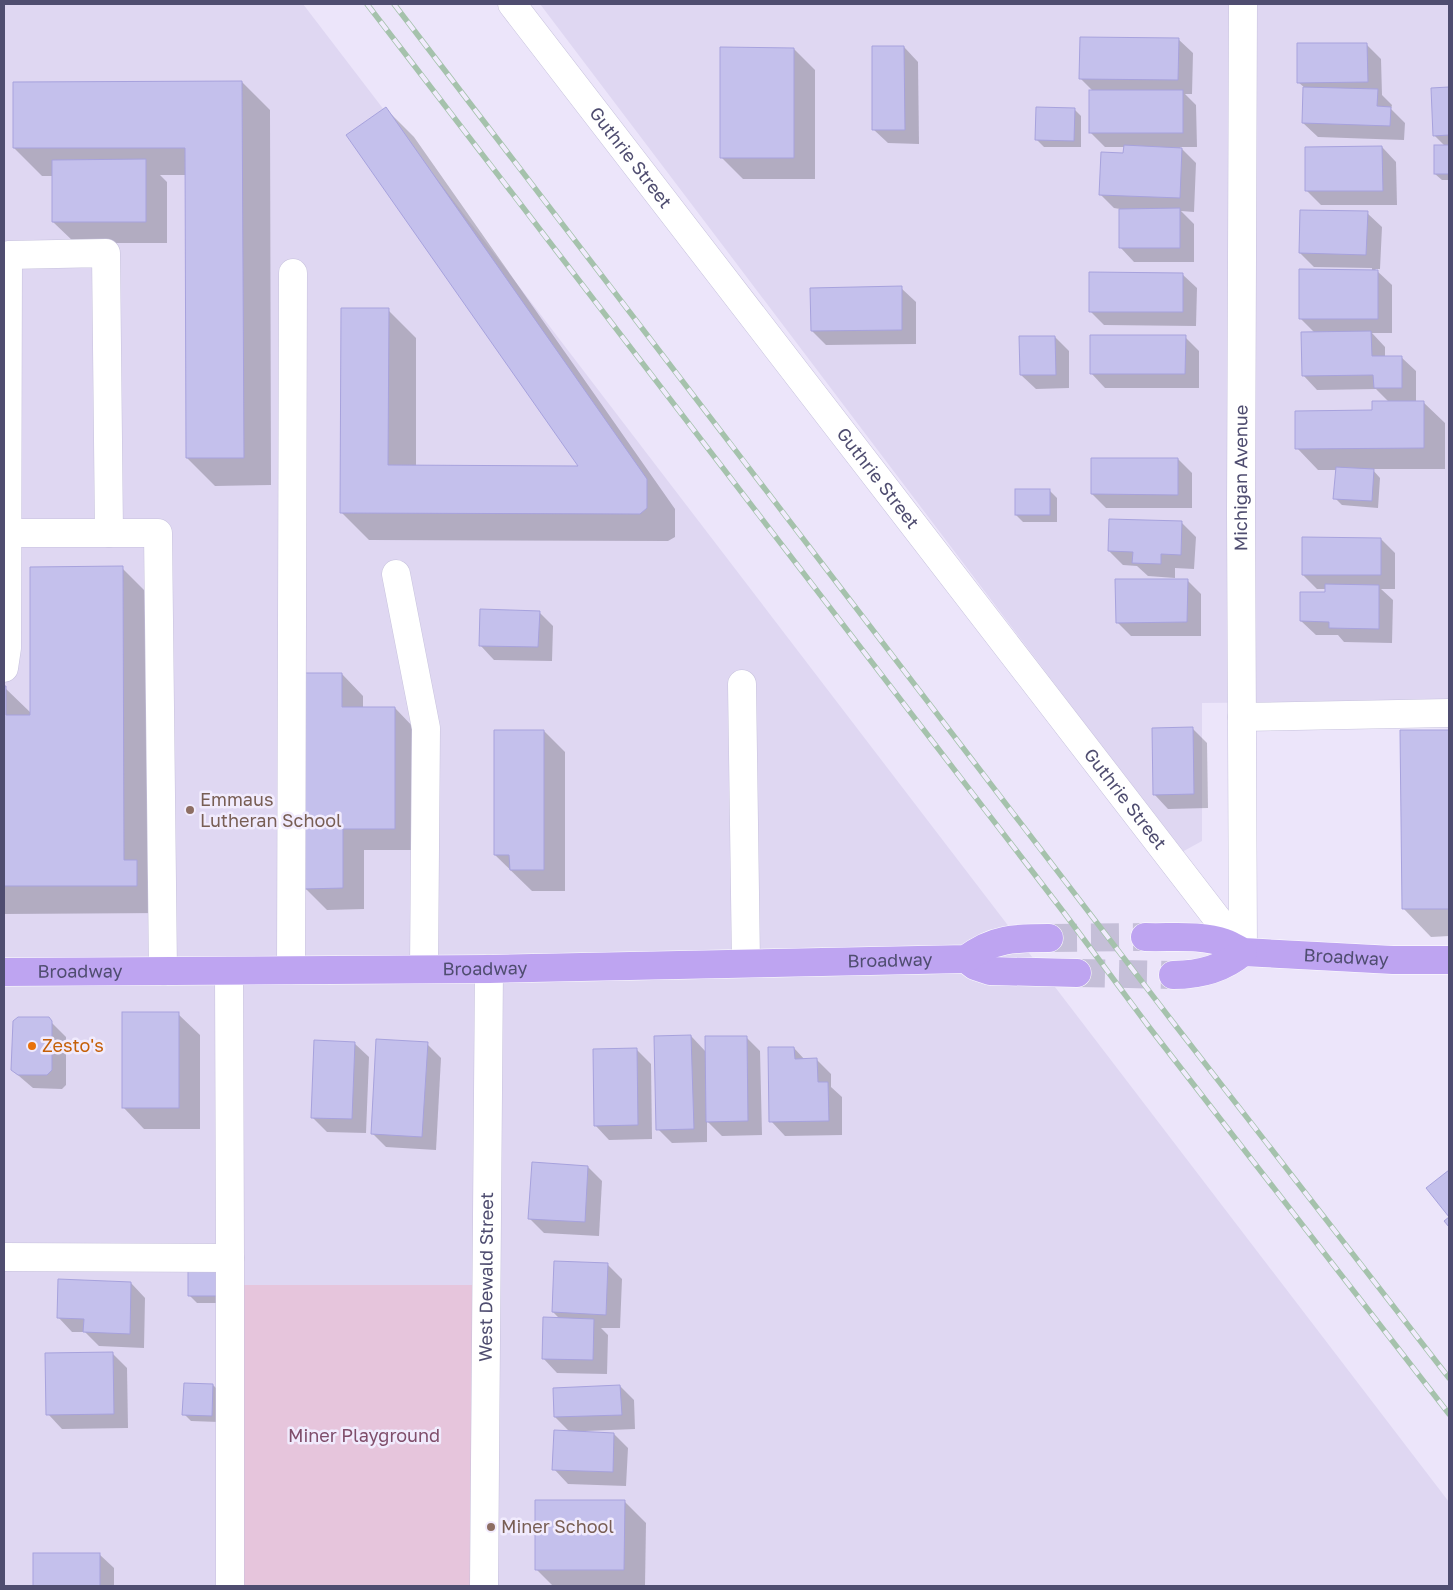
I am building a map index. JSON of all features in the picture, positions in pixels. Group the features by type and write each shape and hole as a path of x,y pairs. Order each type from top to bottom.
{"main road":[{"name":"Broadway","path":"1145,937 1208,939 1224,943 1242,952 1393,960 1449,960"},
{"path":"1049,938 1002,940 981,948 966,959 975,966 990,972 1077,973"},
{"path":"1173,975 1203,973 1232,962 1242,952"},
{"name":"Broadway","path":"4,972 489,969 966,959"}],"street":[{"name":"Guthrie Street","path":"512,4 1242,952"},
{"name":"Michigan Avenue","path":"1242,952 1244,4"},
{"path":"4,668 7,648 5,533 8,255 106,253 109,533"},
{"path":"291,970 293,273"},
{"path":"5,533 158,533 162,971"},
{"path":"396,574 426,728 424,969"},
{"path":"742,684 746,963"},
{"path":"1242,717 1449,713"},
{"name":"West Dewald Street","path":"484,1586 489,969"},
{"path":"229,970 230,1586"},
{"path":"4,1257 230,1258"}],"shaded area":[{"path":"4,4 303,4 1449,1502 1449,1586 4,1586"},
{"path":"540,4 1449,4 1449,700 1202,703 1202,841 1182,852"}],"green space":[{"name":"Miner Playground","path":"244,1285 487,1285 484,1586 241,1586"}],"building":[{"path":"1080,37 1179,38 1178,80 1079,79"},
{"path":"1297,43 1367,43 1368,82 1297,83"},
{"path":"872,46 904,46 905,130 872,130"},
{"path":"720,47 794,48 794,158 720,158"},
{"path":"242,81 244,458 186,458 185,148 13,148 13,82"},
{"path":"1303,87 1378,89 1377,106 1391,107 1390,126 1302,123"},
{"path":"1449,87 1449,135 1433,136 1431,88"},
{"path":"1089,90 1183,90 1183,133 1089,133"},
{"path":"386,107 647,479 647,508 640,514 340,513 341,308 389,308 388,465 578,466 346,135"},
{"path":"1036,107 1075,108 1074,141 1035,140"},
{"path":"1124,145 1182,148 1180,198 1099,195 1101,152 1123,153"},
{"path":"1434,145 1449,145 1449,174 1434,174"},
{"path":"1382,146 1383,191 1305,191 1305,147"},
{"path":"146,159 146,222 52,222 52,160"},
{"path":"1180,208 1180,248 1119,248 1119,209"},
{"path":"1300,210 1368,211 1366,255 1299,253"},
{"path":"1299,269 1378,270 1378,319 1299,319"},
{"path":"1089,272 1183,273 1183,312 1089,312"},
{"path":"902,286 902,330 811,331 810,288"},
{"path":"1371,331 1372,356 1402,356 1402,388 1374,388 1373,375 1302,376 1301,332"},
{"path":"1090,335 1186,335 1185,374 1090,374"},
{"path":"1019,336 1055,336 1056,375 1020,375"},
{"path":"1372,401 1424,401 1424,448 1295,449 1295,411 1372,410"},
{"path":"1091,458 1178,458 1178,495 1091,494"},
{"path":"1336,467 1374,469 1372,501 1333,499"},
{"path":"1015,489 1050,489 1050,515 1015,515"},
{"path":"1109,519 1182,521 1181,555 1161,554 1161,564 1132,563 1133,552 1108,551"},
{"path":"1302,537 1381,538 1381,575 1302,575"},
{"path":"123,566 124,860 137,860 137,886 4,886 4,686 6,686 6,715 30,715 30,567"},
{"path":"1115,579 1188,579 1187,622 1116,623"},
{"path":"1325,584 1379,585 1379,629 1329,628 1329,622 1300,621 1300,592 1325,592"},
{"path":"480,609 540,611 538,647 479,646"},
{"path":"304,673 342,673 342,707 395,707 395,829 343,829 343,888 304,889"},
{"path":"1193,727 1194,794 1153,795 1152,728"},
{"path":"494,730 544,730 544,870 510,870 509,855 494,855"},
{"path":"1400,730 1449,730 1449,909 1402,909"},
{"path":"122,1012 179,1012 179,1108 122,1108"},
{"name":"Zesto's","path":"18,1017 49,1017 52,1021 52,1070 47,1075 18,1075 11,1070 13,1021"},
{"path":"691,1035 694,1129 656,1130 654,1036"},
{"path":"705,1036 747,1036 748,1121 706,1122"},
{"path":"376,1039 428,1042 422,1137 371,1134"},
{"path":"314,1040 355,1042 352,1119 311,1118"},
{"path":"768,1047 794,1047 795,1059 817,1058 818,1082 828,1082 829,1121 769,1122"},
{"path":"637,1048 638,1125 594,1126 593,1049"},
{"path":"532,1162 588,1166 585,1222 528,1219"},
{"path":"1449,1170 1449,1217 1426,1188"},
{"path":"1449,1217 1449,1227 1444,1221"},
{"path":"554,1261 608,1263 606,1315 552,1312"},
{"path":"188,1263 225,1264 225,1296 188,1296"},
{"path":"58,1279 131,1282 130,1334 83,1332 84,1319 57,1318"},
{"path":"543,1317 594,1319 593,1360 542,1359"},
{"path":"113,1352 114,1414 46,1415 45,1353"},
{"path":"184,1383 213,1384 212,1416 182,1415"},
{"path":"620,1385 622,1415 554,1417 553,1388"},
{"path":"554,1430 614,1433 613,1472 552,1470"},
{"path":"535,1500 625,1500 624,1570 535,1570"},
{"path":"33,1553 100,1553 100,1586 33,1586"}],"tunnel":[{"path":"1049,938 1145,937"},
{"path":"1077,973 1173,975"}],"railway":[{"path":"367,4 1065,914 1149,1027 1449,1414"},
{"path":"394,4 1172,1021 1449,1378"}],"place":[{"name":"Emmaus Lutheran School","path":"190,810"},
{"name":"Zesto's","path":"32,1046"},
{"name":"Miner School","path":"491,1527"}]}
